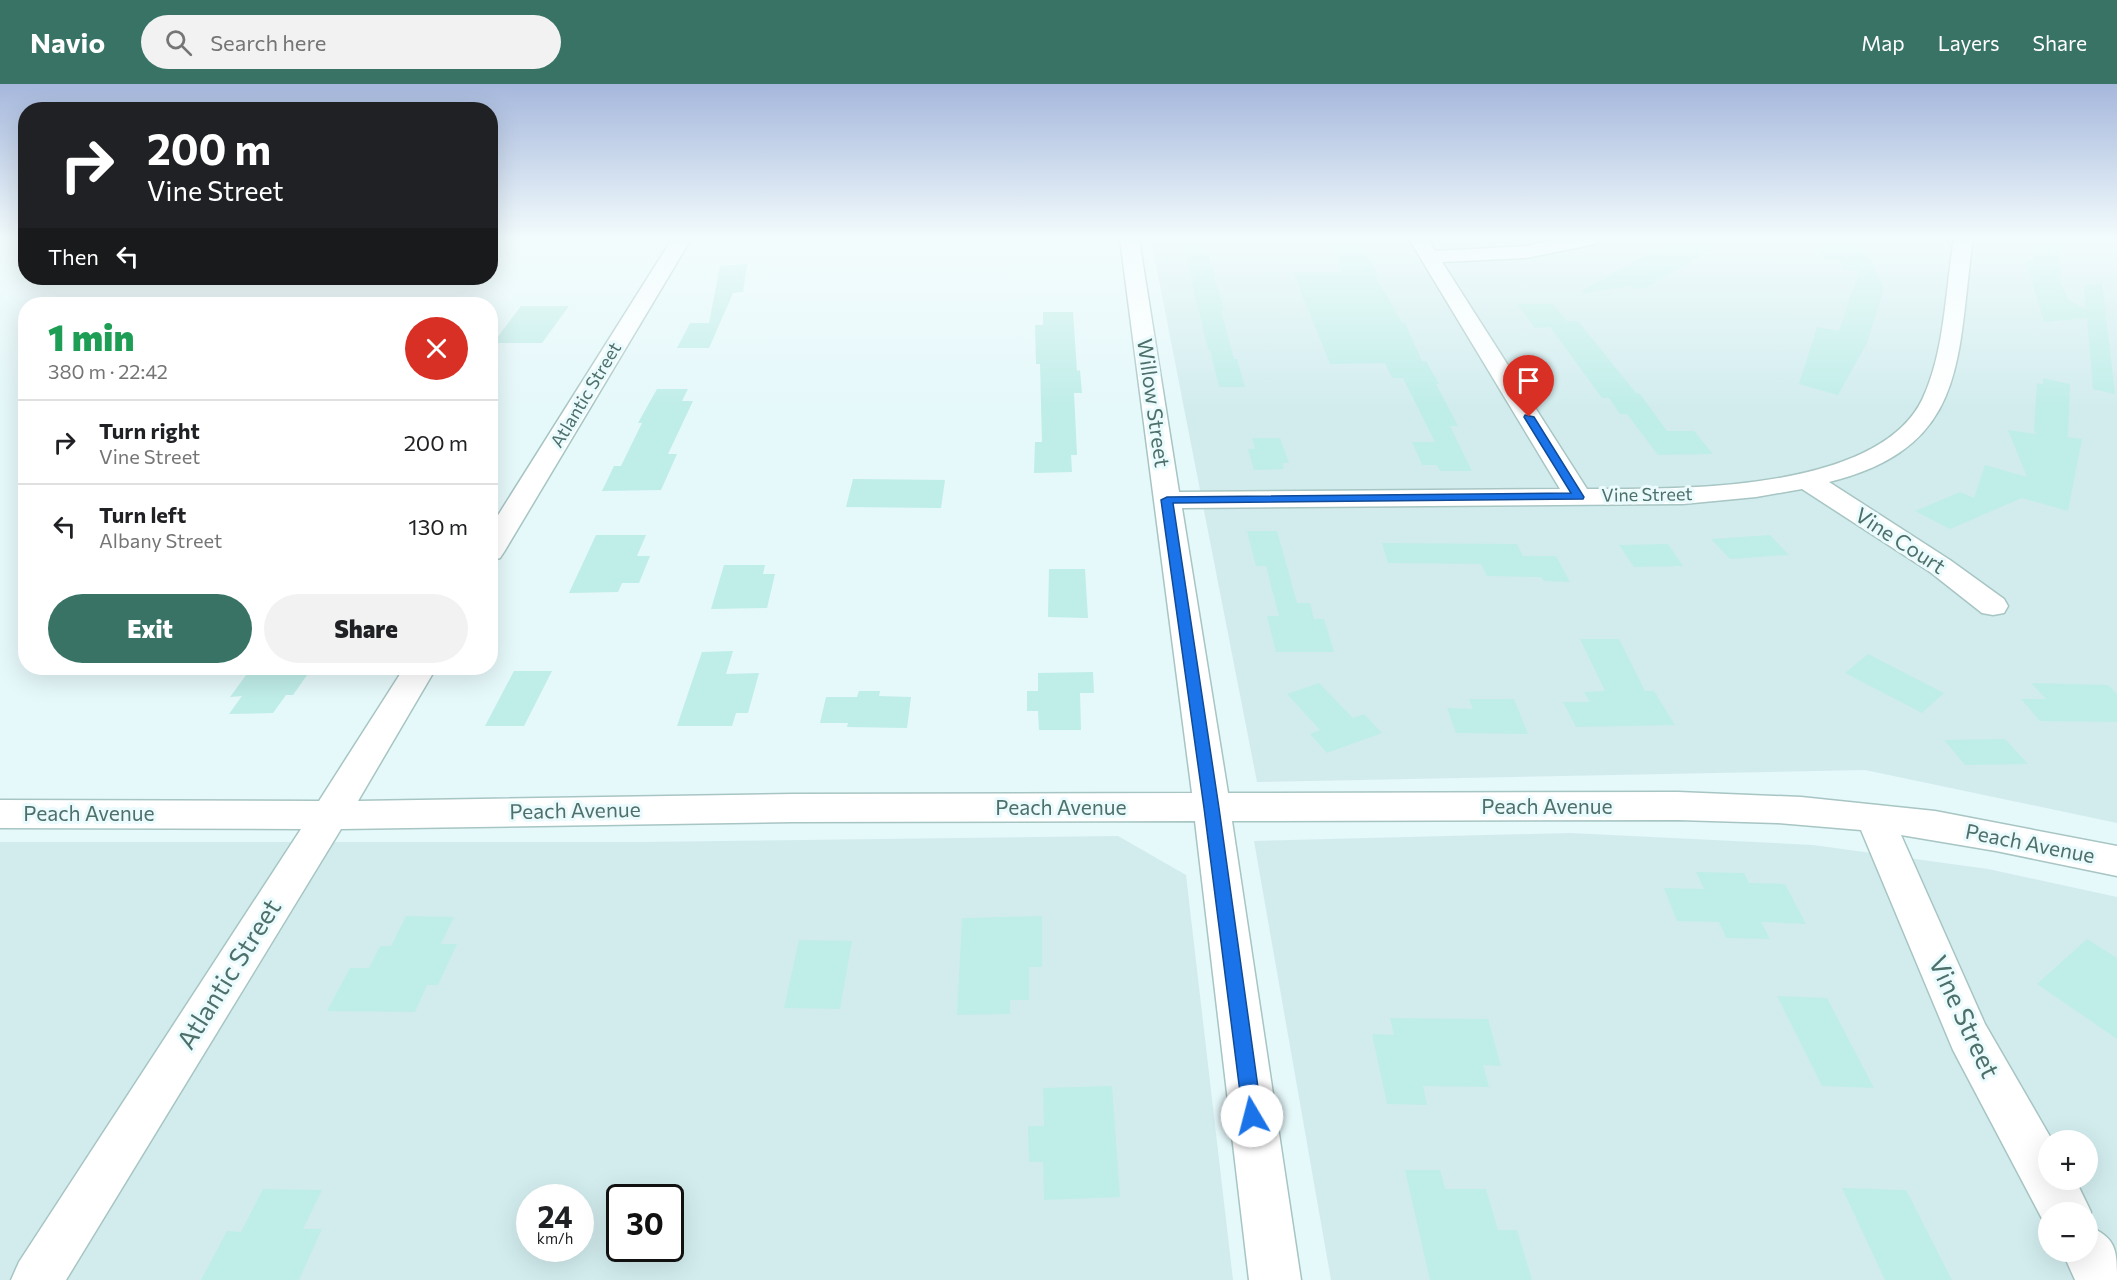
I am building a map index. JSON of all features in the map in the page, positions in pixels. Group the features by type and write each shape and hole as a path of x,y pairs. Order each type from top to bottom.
{"street":[{"name":"Atlantic Street","path":"498,539 647,295"},
{"name":"Willow Street","path":"1138,295 1212,808 1275,1280"},
{"path":"1452,295 1579,497"},
{"name":"Vine Street","path":"1167,500 1579,497 1714,493 1806,479 1872,459 1901,441 1924,416 1940,383 1955,295"},
{"name":"Vine Court","path":"1806,479 1940,566 1993,606"},
{"name":"Atlantic Street","path":"37,1280 416,675"},
{"name":"Peach Avenue","path":"0,814 330,815 793,808 1678,806 1772,808 1874,817 2032,843 2117,861"},
{"name":"Vine Street","path":"1874,817 1969,1036 2060,1202"},
{"path":"2093,1262 2103,1280"}],"shaded area":[{"path":"1162,295 2117,295 2117,823 1865,770 1257,782"},
{"path":"1570,833 1813,845 1988,869 2117,897 2117,1280 1331,1280 1254,841"},
{"path":"1118,836 1186,875 1233,1280 0,1280 0,842 643,842"}],"building":[{"path":"714,295 732,295 709,348 677,348 690,323 709,323"},
{"path":"1195,295 1220,295 1224,310 1221,310 1234,359 1237,359 1245,387 1219,387 1210,350 1208,350"},
{"path":"1302,295 1386,295 1402,323 1405,323 1422,361 1426,361 1439,384 1436,384 1458,426 1450,426 1472,471 1440,471 1437,465 1422,465 1412,442 1435,442 1403,378 1392,378 1385,363 1330,364"},
{"path":"1851,295 1882,295 1867,343 1838,395 1799,384 1817,327 1839,331"},
{"path":"2036,295 2066,295 2068,300 2086,309 2085,295 2103,295 2115,394 2093,389 2087,318 2044,322"},
{"path":"1517,304 1553,304 1567,321 1578,321 1636,393 1640,394 1667,431 1694,431 1713,454 1658,455 1627,414 1620,414 1609,398 1602,398 1550,327 1535,328"},
{"path":"521,306 569,306 542,343 498,343 498,336"},
{"path":"1043,312 1073,312 1077,371 1080,370 1082,393 1074,393 1077,455 1071,455 1072,472 1034,473 1035,442 1042,442 1040,364 1036,364 1035,325 1043,325"},
{"path":"2043,378 2070,384 2068,437 2082,439 2068,511 2022,498 1950,529 1915,511 1960,492 1974,498 1985,465 2027,477 2008,430 2036,434 2034,430 2037,383 2043,384"},
{"path":"657,389 688,389 682,401 693,401 668,454 677,454 661,490 602,491 614,466 621,466 642,423 638,423"},
{"path":"1252,438 1280,438 1289,463 1282,463 1284,469 1254,470 1248,449 1255,449"},
{"path":"853,479 945,480 941,508 846,507"},
{"path":"1247,531 1277,531 1297,603 1310,603 1314,619 1324,619 1334,652 1276,652 1267,616 1279,616 1266,566 1256,566"},
{"path":"596,535 646,535 637,556 650,556 639,583 622,583 618,592 569,593"},
{"path":"1770,535 1789,555 1730,559 1711,539"},
{"path":"1382,543 1517,544 1523,556 1556,556 1570,582 1544,581 1541,577 1487,576 1481,564 1388,563"},
{"path":"1668,544 1683,566 1634,567 1619,545"},
{"path":"724,565 765,565 763,574 775,574 767,608 711,609"},
{"path":"1049,569 1085,569 1088,618 1048,617"},
{"path":"1580,639 1619,639 1645,691 1654,691 1675,725 1576,727 1563,702 1590,702 1584,692 1605,691"},
{"path":"733,651 726,674 759,673 748,713 736,713 732,726 677,726 702,652"},
{"path":"1868,654 1944,693 1922,713 1845,673"},
{"path":"514,671 552,671 524,726 485,726"},
{"path":"1093,672 1094,693 1080,693 1081,730 1039,730 1038,711 1027,711 1027,691 1038,691 1038,673"},
{"path":"246,675 307,675 293,695 286,695 273,713 229,714 242,696 230,697"},
{"path":"1319,683 1353,718 1364,714 1382,733 1327,753 1310,734 1320,730 1287,694"},
{"path":"2031,683 2108,685 2117,694 2117,722 2040,721 2021,699 2046,699"},
{"path":"859,691 880,691 879,696 911,697 907,728 847,727 848,723 820,723 826,697 857,697"},
{"path":"1469,699 1514,699 1528,734 1456,733 1447,708 1473,709"},
{"path":"2005,739 2028,764 1965,765 1944,740"},
{"path":"1696,872 1744,873 1749,883 1785,884 1806,924 1761,922 1770,939 1726,938 1719,922 1677,921 1664,888 1704,889"},
{"path":"406,916 454,917 441,944 457,944 438,985 427,985 415,1012 327,1011 350,968 369,968 380,946 391,946"},
{"path":"1042,916 1042,967 1029,967 1029,1000 1010,1000 1010,1014 957,1015 962,918"},
{"path":"2087,939 2117,958 2117,1039 2037,984"},
{"path":"799,940 852,941 840,1009 784,1008"},
{"path":"1777,996 1827,998 1874,1088 1822,1086"},
{"path":"1390,1018 1488,1019 1501,1066 1483,1065 1489,1087 1423,1086 1427,1105 1387,1104 1372,1034 1394,1035"},
{"path":"1112,1086 1120,1197 1044,1200 1043,1162 1029,1162 1028,1126 1044,1126 1043,1088"},
{"path":"1405,1170 1440,1170 1445,1189 1486,1189 1498,1230 1517,1230 1532,1280 1430,1280"},
{"path":"1842,1188 1906,1190 1952,1280 1885,1280"},
{"path":"263,1189 322,1190 303,1229 322,1229 299,1280 201,1280 227,1231 241,1232"}],"route":[{"path":"1252,1116 1212,808 1167,500 1579,497 1529,417"}]}
